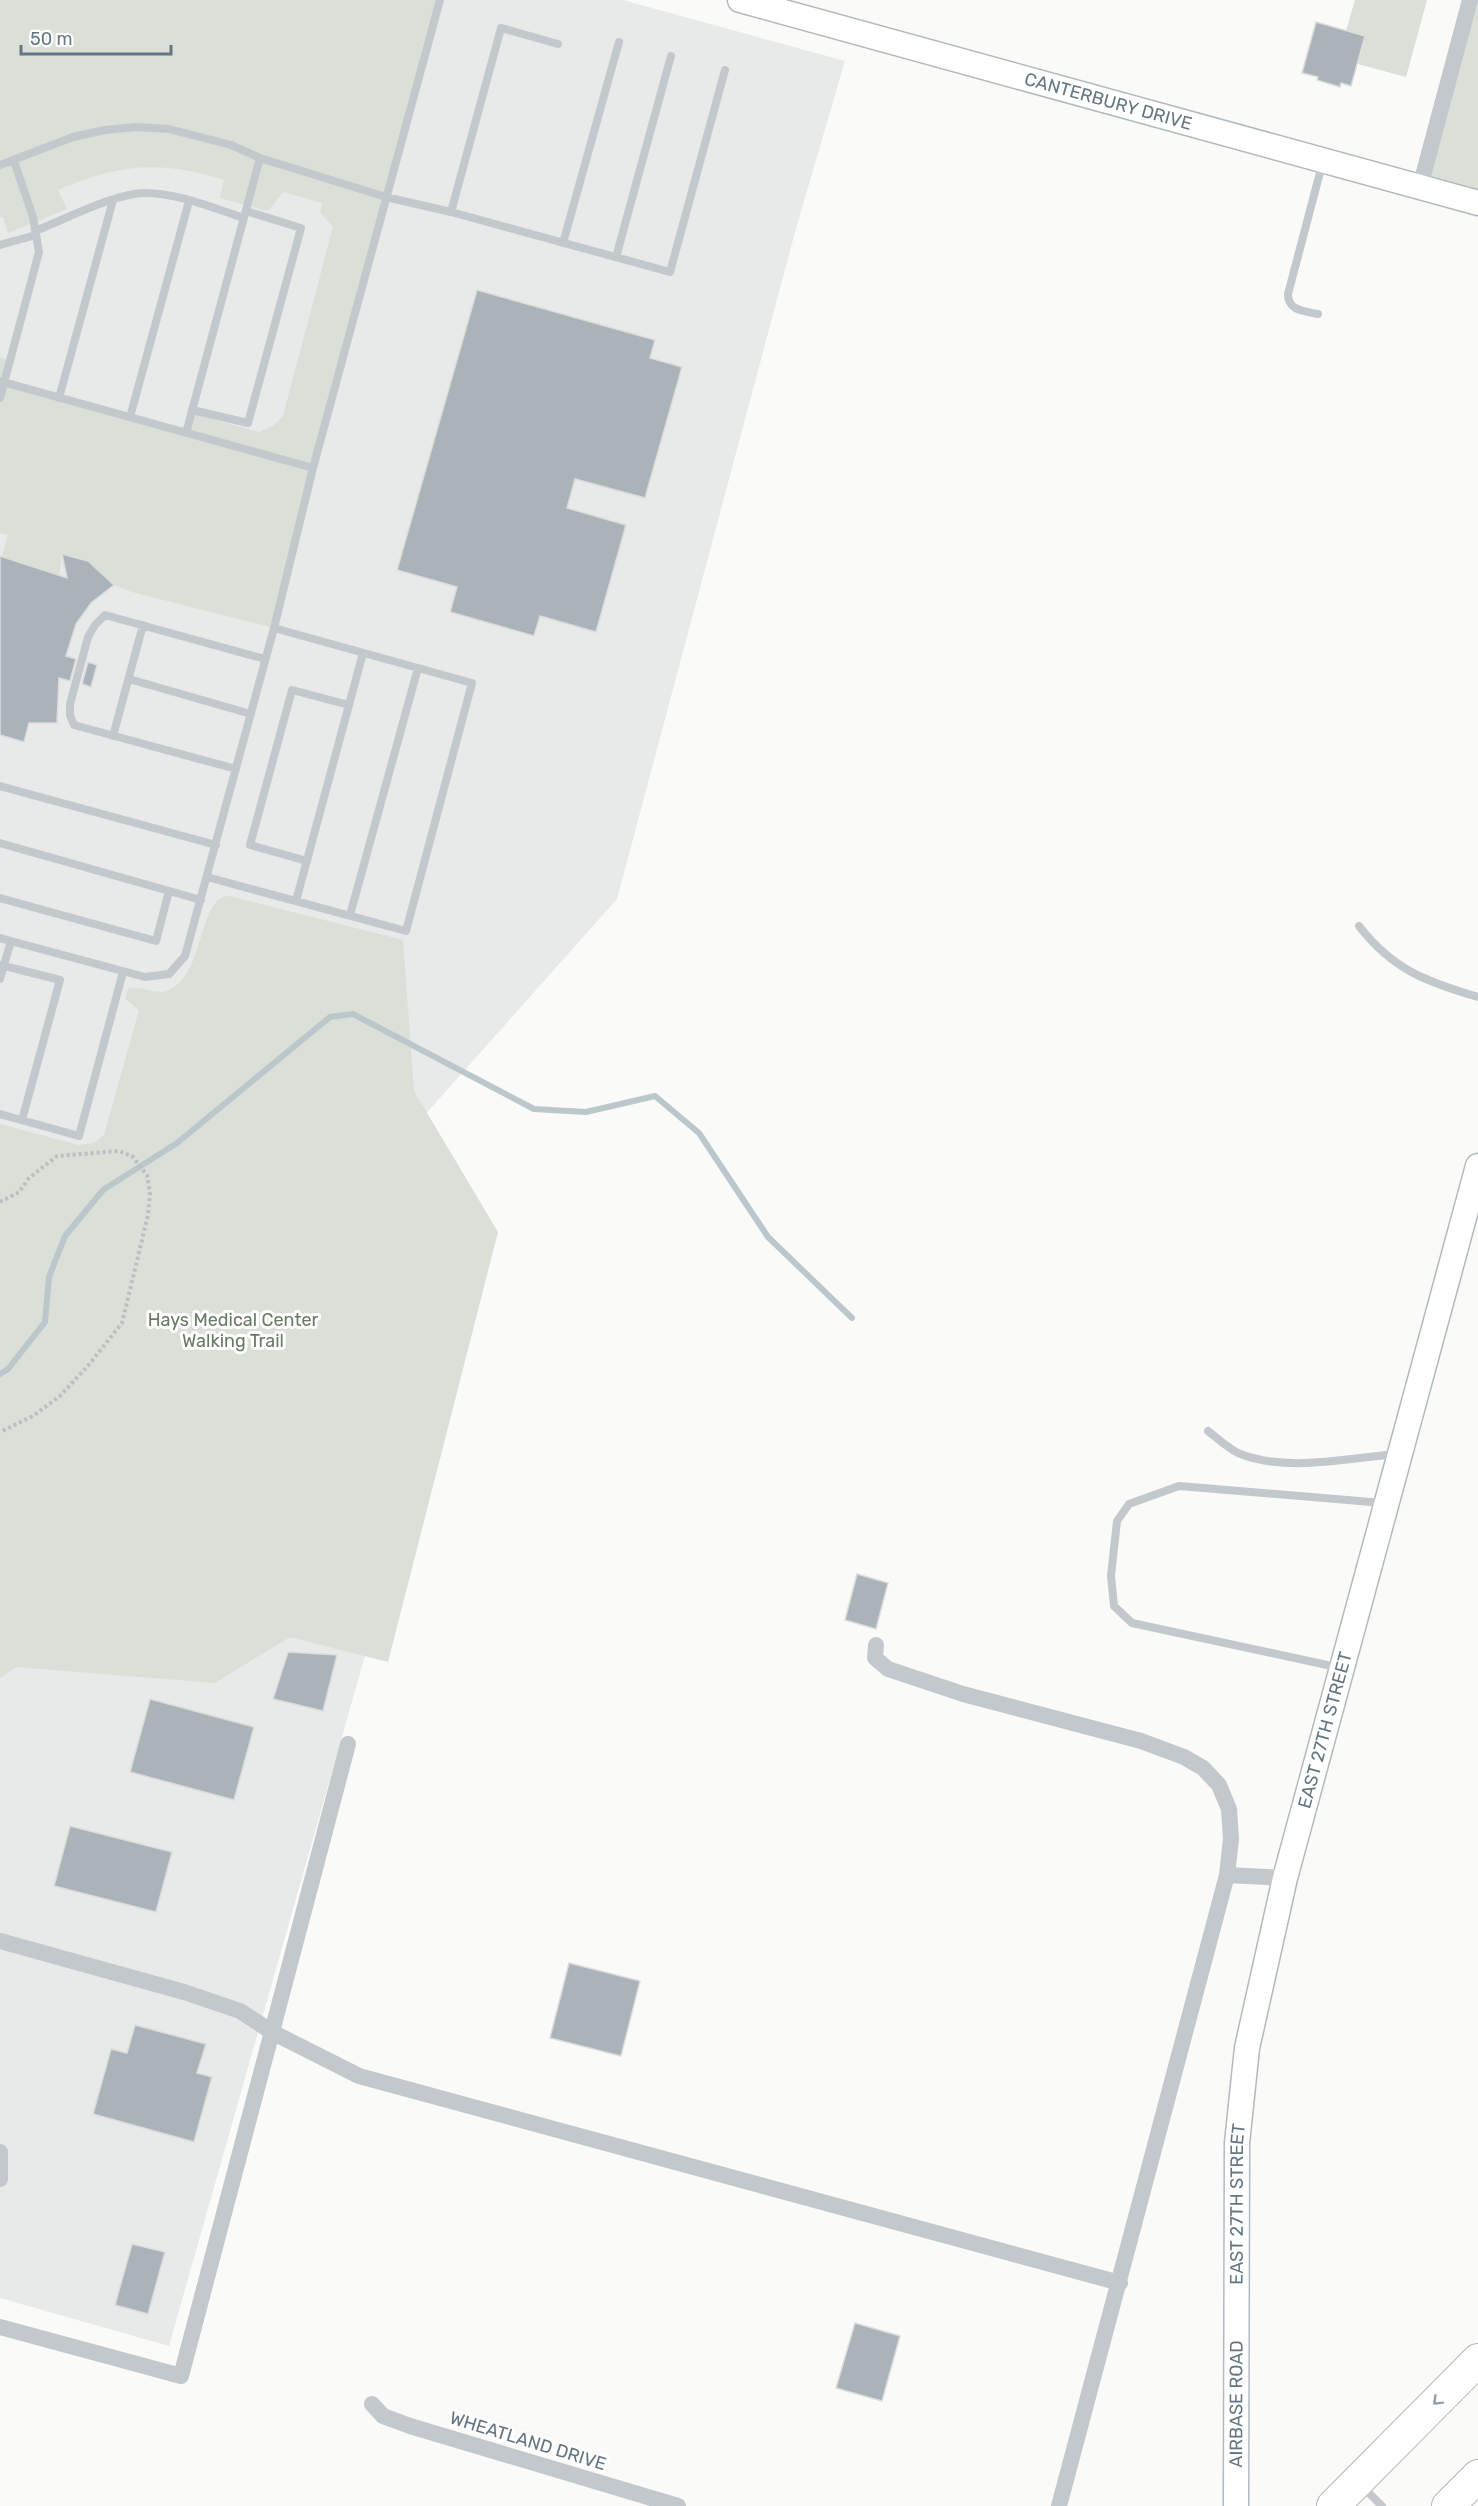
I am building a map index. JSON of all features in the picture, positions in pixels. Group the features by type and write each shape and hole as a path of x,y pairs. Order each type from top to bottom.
{"highway":[{"path":"1333,2506 1478,2360"},
{"path":"1448,2506 1478,2476"}],"main road":[{"name":"CANTERBURY DRIVE","path":"740,0 1478,204"},
{"name":"EAST 27TH STREET","path":"1236,2303 1237,2143 1242,2079 1253,2017 1285,1878 1478,1166"},
{"name":"AIRBASE ROAD","path":"1236,2303 1236,2503"}],"street":[{"path":"1420,188 1470,0"},
{"path":"876,1645 875,1658 888,1669 963,1694 1141,1741 1184,1757 1203,1768 1219,1785 1229,1809 1231,1839 1227,1875 1059,2506"},
{"path":"0,2327 181,2376 348,1744"},
{"path":"1227,1875 1285,1878"},
{"path":"0,1941 184,1992 240,2011 272,2032 359,2076 1119,2283"},
{"path":"0,2152 0,2179"},
{"name":"WHEATLAND DRIVE","path":"372,2404 383,2416 410,2426 678,2506"}],"lane":[{"path":"0,938 153,978 162,977 175,970 188,949 266,659 313,468 440,0"},
{"path":"451,212 501,28 558,44"},
{"path":"563,243 619,42"},
{"path":"616,257 671,56"},
{"path":"0,165 73,137 105,130 137,127 170,129 201,136 260,158 386,197 451,212 670,272 725,70"},
{"path":"186,433 260,158"},
{"path":"0,398 2,382 39,252 14,161"},
{"path":"1318,314 1294,308 1287,297 1323,161"},
{"path":"0,245 35,233 113,200 144,193 189,201 301,228 248,423 192,410"},
{"path":"59,398 113,200"},
{"path":"130,417 189,201"},
{"path":"2,382 313,468"},
{"path":"236,769 74,725 70,715 70,704 88,637 105,615 266,659"},
{"path":"113,736 143,625"},
{"path":"207,877 406,931 472,684 274,628"},
{"path":"296,901 363,653"},
{"path":"350,915 418,668"},
{"path":"129,679 251,714"},
{"path":"307,861 249,845 292,690 349,705"},
{"path":"0,786 216,845"},
{"path":"0,843 201,900"},
{"path":"0,898 156,941 169,891"},
{"path":"1359,926 1373,945 1403,970 1434,984 1478,997"},
{"path":"0,979 10,941"},
{"path":"2,965 60,980 22,1120"},
{"path":"0,1114 79,1136 123,972"},
{"path":"1208,1431 1237,1452 1266,1462 1299,1462 1400,1453"},
{"path":"1342,1668 1132,1623 1114,1606 1111,1576 1117,1521 1129,1504 1179,1486 1387,1503"},
{"path":"1358,2481 1382,2506"}],"path":[{"path":"0,1202 19,1192 29,1178 57,1156 119,1150 132,1156 147,1175 150,1194 148,1215 122,1323 87,1367 60,1396 33,1416 0,1432"}],"shaded area":[{"path":"0,0 623,0 845,61 795,232 617,899 0,1592"},
{"path":"268,1605 370,1638 169,2346 0,2298 0,1656"}],"green space":[{"path":"0,0 440,0 274,628 132,592 114,585 88,561 62,554 59,576 2,557 8,535 0,533 0,358 10,360 4,382 185,433 191,413 259,432 274,425 283,416 333,227 320,212 322,203 283,192 268,211 220,198 224,180 180,169 140,168 100,175 58,190 67,209 8,233 3,217 0,217"},
{"path":"1355,0 1427,0 1406,77 1358,64 1365,36 1346,31"},
{"path":"1470,0 1478,0 1478,203 1420,187"},
{"name":"Hays Medical Center Walking Trail","path":"229,896 403,940 414,1091 498,1232 388,1662 290,1637 215,1683 16,1667 0,1678 0,1124 78,1145 94,1143 104,1135 139,1010 125,999 128,989 138,988 164,992 181,981 196,953 211,909 219,900"}],"building":[{"path":"1316,22 1365,36 1351,86 1341,83 1340,87 1302,73"},
{"path":"477,290 655,340 650,358 682,367 645,498 575,479 567,508 626,525 596,632 540,616 534,636 450,612 457,587 397,570"},
{"path":"62,554 88,561 114,585 91,603 76,624 66,656 76,659 70,681 59,678 57,723 29,723 24,742 0,735 0,556 67,578"},
{"path":"88,662 97,665 91,687 82,684"},
{"path":"857,1574 888,1583 876,1629 845,1620"},
{"path":"288,1652 337,1655 323,1711 273,1699"},
{"path":"150,1699 254,1727 234,1800 130,1772"},
{"path":"70,1826 172,1852 156,1912 54,1886"},
{"path":"569,1963 640,1981 621,2056 550,2038"},
{"path":"135,2025 206,2044 197,2073 212,2077 194,2142 93,2114 111,2049 127,2053"},
{"path":"132,2244 165,2252 148,2314 115,2305"},
{"path":"855,2323 900,2336 882,2401 836,2388"}],"waterway":[{"path":"0,1374 8,1369 45,1322 49,1277 65,1236 103,1190 177,1143 330,1017 353,1014 534,1109 586,1112 655,1096 699,1133 768,1237 852,1318"}]}
